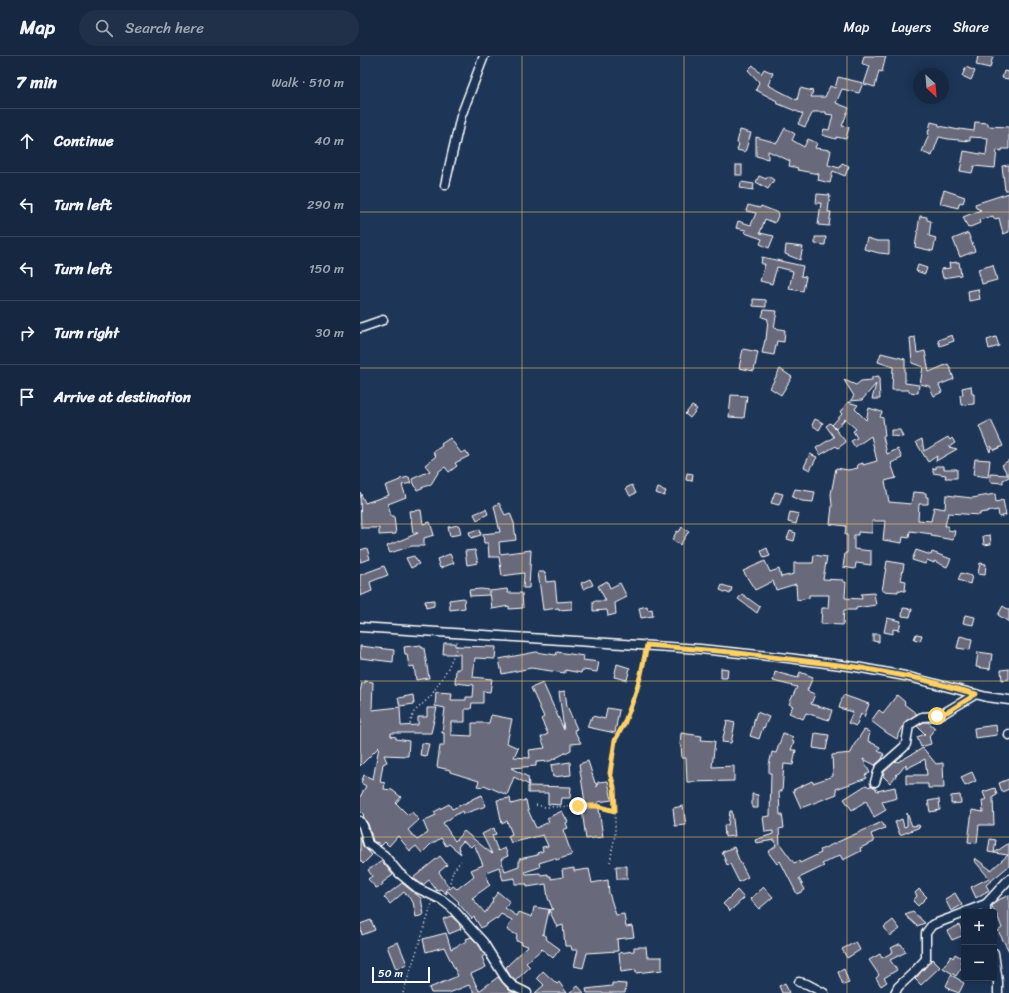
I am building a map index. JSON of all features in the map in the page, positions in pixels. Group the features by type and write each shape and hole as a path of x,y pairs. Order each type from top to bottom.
{"street":[{"path":"445,185 461,116 484,56"},
{"path":"361,326 383,320"},
{"path":"360,627 647,645 730,652 856,667 921,679 976,694 1009,700"},
{"path":"875,782 879,769 906,744 909,725 922,717 937,716 944,713 976,694"},
{"path":"360,821 368,844 384,855 399,874 417,888 438,898 451,907 483,942 506,979 513,986 527,993"},
{"path":"986,908 1009,879"},
{"path":"895,993 898,987 926,959 926,933 932,925 961,914"},
{"path":"997,975 998,993"},
{"path":"799,982 807,984 824,993"}],"path":[{"path":"410,724 414,712 431,696 448,668 457,647 456,633"},
{"path":"610,862 615,835 614,787 610,773 615,740 624,724 635,695 647,645"},
{"path":"536,805 545,807 597,806 615,811"},
{"path":"403,993 438,898 450,886 453,871 461,861"}],"building":[{"path":"864,56 886,56 882,72 879,71 875,87 864,84 870,66 862,64"},
{"path":"978,56 993,56 990,68 976,65"},
{"path":"753,65 761,74 764,69 773,73 768,85 797,100 800,88 813,91 811,97 825,97 830,86 835,88 838,77 863,83 859,93 842,89 836,103 849,108 842,126 849,127 846,139 836,137 836,139 822,135 824,129 829,130 833,115 826,114 826,112 813,112 805,127 798,124 803,114 776,103 777,101 756,90 759,82 748,70"},
{"path":"966,67 975,71 971,80 962,76"},
{"path":"1004,71 1009,72 1009,79 1002,78"},
{"path":"931,122 939,124 939,126 974,131 975,122 988,123 988,126 1009,127 1009,149 1002,149 1002,151 997,150 995,168 974,166 972,173 960,171 964,151 986,155 988,138 970,137 970,141 939,137 932,156 922,152 929,134"},
{"path":"785,128 795,134 792,140 804,147 808,139 817,143 815,148 831,150 828,165 840,168 842,163 849,166 845,176 833,171 830,183 818,180 819,174 797,170 798,168 789,166 790,161 768,151 768,159 756,156 756,137 777,143"},
{"path":"740,130 751,133 745,152 737,150"},
{"path":"736,165 742,165 742,175 736,175"},
{"path":"1009,165 1009,190 1005,190 1002,166"},
{"path":"759,176 766,179 768,176 774,180 768,189 756,182"},
{"path":"741,182 754,184 753,190 740,188"},
{"path":"944,190 965,197 963,203 960,202 958,208 940,203"},
{"path":"1009,193 1009,232 1003,234 999,218 994,219 993,216 979,220 980,223 968,228 963,217 981,210 976,208 975,204"},
{"path":"817,194 830,195 828,212 831,212 829,226 818,225 821,203 816,203"},
{"path":"748,205 760,208 761,206 779,213 775,223 765,219 760,233 774,236 769,248 760,244 762,239 745,233 746,230 736,228 738,221 751,225 756,213 746,211"},
{"path":"920,216 927,217 927,220 931,221 929,236 936,238 933,251 915,247"},
{"path":"968,233 975,251 960,257 953,239"},
{"path":"815,237 826,237 825,245 815,244"},
{"path":"867,238 877,241 889,241 889,254 864,249"},
{"path":"786,245 803,247 800,260 785,254"},
{"path":"762,257 803,266 801,276 806,277 803,291 789,289 793,271 777,267 772,284 760,281 765,264 761,264"},
{"path":"959,262 961,275 943,278 941,269 950,268 949,263"},
{"path":"918,265 927,268 925,274 916,271"},
{"path":"993,265 997,280 982,284 978,269"},
{"path":"978,289 980,299 969,301 968,291"},
{"path":"753,299 766,300 766,307 753,306"},
{"path":"764,310 777,311 774,328 785,330 784,342 777,341 774,355 762,353 766,340 768,319 762,317"},
{"path":"952,335 954,341 940,346 938,340"},
{"path":"915,337 917,353 925,351 929,372 948,364 954,379 939,385 942,392 934,396 929,386 920,384 923,367 912,363 910,338"},
{"path":"996,337 999,346 989,349 987,340"},
{"path":"743,349 758,352 754,371 739,368"},
{"path":"881,353 905,359 905,383 919,385 918,393 909,392 909,390 892,390 893,367 878,362"},
{"path":"780,369 792,377 781,395 770,388"},
{"path":"879,376 879,379 881,378 879,381 880,399 872,399 876,384 862,400 850,401 854,396 844,380 856,385 861,381 872,380 872,377"},
{"path":"971,386 972,394 974,394 974,404 961,405 960,395 963,394 962,388"},
{"path":"731,395 747,396 744,418 729,417"},
{"path":"848,402 858,405 855,409 866,420 869,408 882,412 880,417 883,418 885,436 883,436 887,454 898,449 902,458 891,463 896,478 885,481 889,502 911,504 913,492 926,493 926,497 928,497 928,504 919,504 918,520 931,521 934,507 945,509 946,495 972,498 995,494 996,502 1003,500 1006,515 999,517 998,510 980,513 980,515 948,513 945,526 948,526 948,530 955,531 953,540 931,536 932,534 910,531 909,538 903,537 902,543 883,540 885,521 872,521 872,533 858,532 858,535 854,535 854,549 871,551 871,565 856,563 855,569 843,567 845,553 847,553 847,535 845,535 846,526 830,524 832,506 831,494 836,468 848,470 858,468 857,465 863,463 863,465 877,461 871,436 855,447 851,441 857,438 853,431 856,429 845,419 836,429 832,425 842,414 840,412"},
{"path":"692,406 697,409 690,418 685,414"},
{"path":"815,419 823,423 819,430 812,425"},
{"path":"991,420 1003,446 994,450 991,446 990,452 979,426"},
{"path":"830,423 846,442 838,448 836,446 820,455 816,448 834,437 826,426"},
{"path":"891,430 900,430 903,437 891,436"},
{"path":"948,437 950,440 952,438 955,443 949,447 957,449 936,461 937,456 928,462 916,442 922,439 924,451"},
{"path":"450,438 461,453 466,451 469,456 455,463 457,466 449,472 445,467 439,471 430,486 429,485 417,490 412,479 430,471 425,465 436,456 433,452"},
{"path":"810,454 817,457 810,470 804,467"},
{"path":"975,459 990,460 988,477 973,475"},
{"path":"1009,460 1009,477 1003,480 1003,483 990,482 990,474 1008,475 1002,465"},
{"path":"936,466 944,466 944,469 957,469 957,478 945,478 946,475 933,473 933,468 936,469"},
{"path":"687,473 693,474 692,481 686,480"},
{"path":"409,477 411,483 402,485 406,497 388,504 391,516 394,516 396,534 379,535 379,528 361,528 360,492 365,503 389,495 385,486 400,479"},
{"path":"632,485 636,493 630,496 626,488"},
{"path":"658,488 666,491 664,496 656,493"},
{"path":"795,489 815,492 813,502 802,501 792,497"},
{"path":"775,492 783,494 779,505 771,503"},
{"path":"499,503 505,515 510,513 514,523 516,540 499,542 500,554 531,550 529,588 523,588 524,573 502,576 499,557 489,557 488,543 484,543 483,534 500,532 494,506"},
{"path":"486,509 488,514 477,520 474,514"},
{"path":"421,510 423,524 430,522 434,535 424,538 424,546 412,546 390,553 387,546 418,533 413,533 409,511"},
{"path":"790,512 799,514 796,524 788,522"},
{"path":"459,525 461,534 450,536 448,527"},
{"path":"682,527 689,531 680,545 672,540 677,531 679,532"},
{"path":"480,529 481,535 471,538 469,532"},
{"path":"790,531 796,533 794,541 787,539"},
{"path":"990,535 991,544 984,545 983,536"},
{"path":"367,548 370,559 360,562 360,550"},
{"path":"767,548 770,556 764,558 761,551"},
{"path":"475,550 478,563 467,565 465,551"},
{"path":"916,550 931,555 932,552 951,559 947,567 934,561 934,563 927,560 925,564 912,560"},
{"path":"450,554 454,563 440,568 437,559"},
{"path":"814,555 827,557 823,579 843,580 843,582 846,582 845,598 862,599 861,594 874,593 876,605 856,608 856,610 844,610 843,625 821,624 822,608 828,608 829,595 809,595 809,598 797,600 796,584 776,590 773,581 755,590 743,571 765,561 770,572 779,569 781,577 794,574 794,563 813,563"},
{"path":"414,556 419,564 411,568 406,558"},
{"path":"887,561 904,564 901,580 906,581 905,591 882,591"},
{"path":"980,563 986,564 985,575 978,574"},
{"path":"384,566 388,575 370,582 372,591 360,596 360,575"},
{"path":"538,572 545,572 546,582 555,581 557,602 572,601 572,609 559,610 559,608 543,610"},
{"path":"961,573 972,576 970,584 958,580"},
{"path":"590,579 593,585 583,589 581,583"},
{"path":"607,581 610,588 620,583 627,597 615,603 616,614 608,616 607,610 593,611 593,601 606,601 598,586"},
{"path":"722,585 732,588 730,594 720,590"},
{"path":"507,589 508,593 522,593 523,608 509,609 509,606 492,609 490,591"},
{"path":"469,590 489,590 489,595 470,596"},
{"path":"742,594 760,607 757,613 738,599"},
{"path":"464,598 465,608 450,610 449,600"},
{"path":"434,600 434,606 426,608 425,601"},
{"path":"647,606 648,610 652,609 653,616 641,618 639,608"},
{"path":"1003,606 1009,610 1009,622 998,615"},
{"path":"903,608 912,609 910,617 902,616"},
{"path":"965,615 975,617 973,625 963,623"},
{"path":"887,618 901,621 899,630 893,629 893,634 884,632"},
{"path":"873,634 879,634 879,642 873,641"},
{"path":"916,634 922,635 920,641 914,639"},
{"path":"960,636 972,639 970,650 957,648"},
{"path":"444,643 455,643 455,646 496,647 495,659 475,658 473,677 492,679 490,692 483,691 483,703 472,703 471,709 465,709 465,722 451,722 451,735 472,736 472,723 489,723 491,715 512,719 507,743 518,748 514,757 530,758 529,750 545,748 541,737 548,734 541,719 544,717 531,688 543,683 564,730 559,692 565,691 567,706 577,729 574,730 581,743 571,744 571,750 550,761 536,762 536,766 511,768 528,777 529,785 514,777 507,795 484,785 483,787 477,786 479,781 450,772 450,770 437,767 440,746 444,746 444,733 442,733 445,708 435,706 436,692 452,693 451,700 466,700 466,697 473,697 474,685 455,683 456,669 460,669 460,654 443,654"},
{"path":"421,645 422,648 424,648 429,678 416,680 414,666 409,667 407,654 405,654 404,647"},
{"path":"360,646 394,650 393,662 360,658"},
{"path":"536,652 556,655 557,652 584,656 583,660 599,662 597,672 582,670 581,673 565,670 565,673 531,668 502,674 499,659"},
{"path":"978,652 992,654 990,669 976,667"},
{"path":"617,664 630,668 627,680 614,677"},
{"path":"721,668 728,669 727,678 721,678"},
{"path":"1009,669 1009,679 1002,680 1001,670"},
{"path":"775,672 798,678 800,672 813,677 807,691 815,694 811,704 832,710 829,720 806,713 803,719 789,713 793,706 789,704 797,687 773,681"},
{"path":"365,681 373,682 372,710 400,707 401,726 418,725 418,717 427,717 427,708 437,708 431,733 391,733 391,736 396,737 396,739 409,741 408,756 384,755 387,762 383,764 380,782 385,783 384,789 392,790 401,797 396,803 408,815 412,812 419,820 408,830 417,840 428,833 423,821 436,815 434,812 449,804 452,809 482,795 486,806 463,814 462,811 443,823 455,841 464,831 492,854 482,834 494,828 496,834 492,836 498,851 505,848 508,856 501,859 505,871 519,866 519,859 538,855 537,853 543,851 542,847 548,846 543,835 511,843 508,836 512,834 507,821 502,824 497,800 510,798 511,804 526,800 528,810 536,828 549,822 547,818 562,811 568,822 566,823 568,828 563,830 572,855 539,863 540,867 525,872 526,874 548,874 548,876 551,876 551,879 563,877 562,870 574,868 574,871 589,869 592,883 608,880 609,893 616,915 624,914 626,927 632,926 634,937 617,939 618,951 587,953 583,968 574,966 578,950 572,950 571,946 565,946 563,925 557,927 549,910 544,933 542,934 547,937 546,939 560,949 553,958 542,949 526,963 530,967 515,981 510,976 506,967 528,946 521,944 522,942 516,941 517,935 507,930 512,920 501,914 497,919 496,918 481,928 474,917 472,919 458,903 459,902 446,890 447,894 440,889 437,891 429,880 423,885 413,878 440,856 447,865 439,872 450,889 453,886 457,889 474,876 471,870 483,865 474,844 471,847 463,841 458,847 461,854 449,844 446,846 441,838 430,845 422,853 416,846 410,851 398,836 389,846 385,842 381,846 377,842 376,843 373,841 368,824 363,816 364,815 360,811 360,797 366,786 361,783 364,775 373,779 379,747 360,766 360,725 362,723 360,717 360,692 362,683 365,683","holes":["499,867 503,880 515,878 515,884 527,884 527,887 546,884 548,898 553,910 534,907 532,917 519,912 517,916 505,908 510,902 498,892 485,913 472,898 490,885 488,883 486,872"]},
{"path":"413,695 414,704 400,706 398,698"},
{"path":"843,695 869,704 864,717 861,714 856,726 848,723 853,712 839,708"},
{"path":"897,695 905,702 904,704 917,714 905,722 897,739 871,721 879,710 883,713"},
{"path":"607,708 619,710 615,733 587,727 593,716 605,719"},
{"path":"757,712 769,717 764,728 763,727 759,739 750,736"},
{"path":"727,721 735,723 731,743 722,742"},
{"path":"924,722 928,722 935,728 929,736 931,744 921,747 917,737 925,734 917,726"},
{"path":"996,725 997,735 975,738 974,728"},
{"path":"864,730 870,732 868,741 880,747 878,751 884,754 882,759 875,765 863,759 870,773 865,775 867,778 836,789 837,794 801,808 793,790 812,781 813,783 833,776 832,755 851,753 854,745"},
{"path":"681,733 702,736 701,740 715,741 712,767 734,766 734,781 687,782 686,758 682,758 680,745"},
{"path":"783,733 793,737 792,741 794,742 791,750 796,750 793,765 784,764 782,791 779,791 780,815 782,814 784,828 779,829 780,844 794,863 799,861 800,863 821,853 820,850 882,822 885,828 871,834 874,842 860,848 861,851 843,860 840,855 822,864 824,866 799,878 805,890 797,894 780,861 777,864 768,852 776,846 775,840 756,843 755,840 773,834 773,831 765,832 763,817 770,816 771,773 769,773 769,765 772,752 776,753"},
{"path":"815,733 829,735 826,750 813,748"},
{"path":"422,743 429,744 426,756 420,755"},
{"path":"923,748 936,764 943,763 944,788 928,788 928,784 906,784 906,775 927,775 925,759 906,769 906,764 899,773 895,775 897,775 890,783 883,776 884,772 896,761 898,762"},
{"path":"588,761 597,787 598,782 608,781 612,800 598,802 603,837 586,839 582,810 586,809 579,764"},
{"path":"570,762 571,775 553,777 551,765"},
{"path":"972,772 976,781 965,786 961,777"},
{"path":"1009,779 1009,789 1002,792 999,783"},
{"path":"866,785 875,787 877,791 895,787 897,798 882,802 886,810 874,817 866,801 852,810 844,799"},
{"path":"528,786 571,787 570,798 562,798 561,805 548,804 548,793 528,793"},
{"path":"995,788 997,795 993,797 994,825 979,825 977,843 968,842 972,810 983,812 982,800 986,800 983,792"},
{"path":"752,794 758,795 758,808 752,808"},
{"path":"960,795 961,803 951,804 951,796"},
{"path":"939,799 940,810 930,812 928,801"},
{"path":"683,806 686,825 675,826 673,808"},
{"path":"730,811 732,811 735,836 725,837 724,825 728,825"},
{"path":"907,813 912,826 919,825 920,827 900,835 895,822 902,819 904,827 907,826"},
{"path":"360,836 363,846 372,855 363,864 360,860"},
{"path":"990,839 996,840 994,853 988,852"},
{"path":"1009,843 1009,866 986,885 989,890 976,898 971,887 989,878 974,860 975,858 991,870 1008,855 994,853"},
{"path":"734,847 748,877 739,882 730,864 727,865 722,852"},
{"path":"382,861 393,875 382,883 383,885 376,888 368,879 372,876 368,870"},
{"path":"616,866 627,866 627,879 617,879"},
{"path":"402,883 421,898 424,915 416,917 413,902 404,892 390,904 384,897"},
{"path":"764,887 773,897 759,909 750,899"},
{"path":"919,889 927,897 918,906 913,901 917,896 915,893"},
{"path":"737,890 744,898 730,911 723,904"},
{"path":"955,893 962,905 951,911 945,899"},
{"path":"1009,895 1009,951 998,931 1002,928 997,915 997,909 993,909 992,906 996,901"},
{"path":"913,912 925,923 917,926 905,915"},
{"path":"451,916 459,923 461,929 449,934 443,919"},
{"path":"371,920 375,930 362,935 360,924"},
{"path":"893,920 900,929 890,936 884,927"},
{"path":"959,925 961,929 961,936 952,940 947,931"},
{"path":"446,933 451,949 467,941 466,939 471,937 479,945 485,955 482,957 486,967 471,974 479,991 498,977 509,990 515,993 475,993 469,985 449,993 431,993 429,988 458,976 444,947 426,952 423,939"},
{"path":"398,942 407,964 396,969 387,946"},
{"path":"856,942 860,950 847,958 842,949"},
{"path":"901,944 906,952 890,960 897,970 884,978 887,982 881,986 876,978 879,975 869,960 880,954 882,958 893,952 891,948"},
{"path":"634,947 646,947 647,957 662,957 662,970 636,973 636,970 621,972 619,953 634,951"},
{"path":"955,954 961,957 961,968 956,976 943,968 951,956 953,958"},
{"path":"932,959 940,967 921,985 915,979"},
{"path":"844,969 849,983 843,985 838,972"},
{"path":"543,971 557,984 559,982 567,993 535,993 544,985 537,978"},
{"path":"951,975 964,983 959,993 948,989 949,988 946,986"},
{"path":"612,983 626,984 625,993 587,993 586,989 612,986"},
{"path":"785,983 789,993 782,993 779,986"},
{"path":"578,986 584,993 569,993"}],"route":[{"path":"578,806 597,806 615,811 614,787 610,773 615,740 624,724 635,695 647,645 730,652 856,667 921,679 976,694 949,711 937,716"}]}
